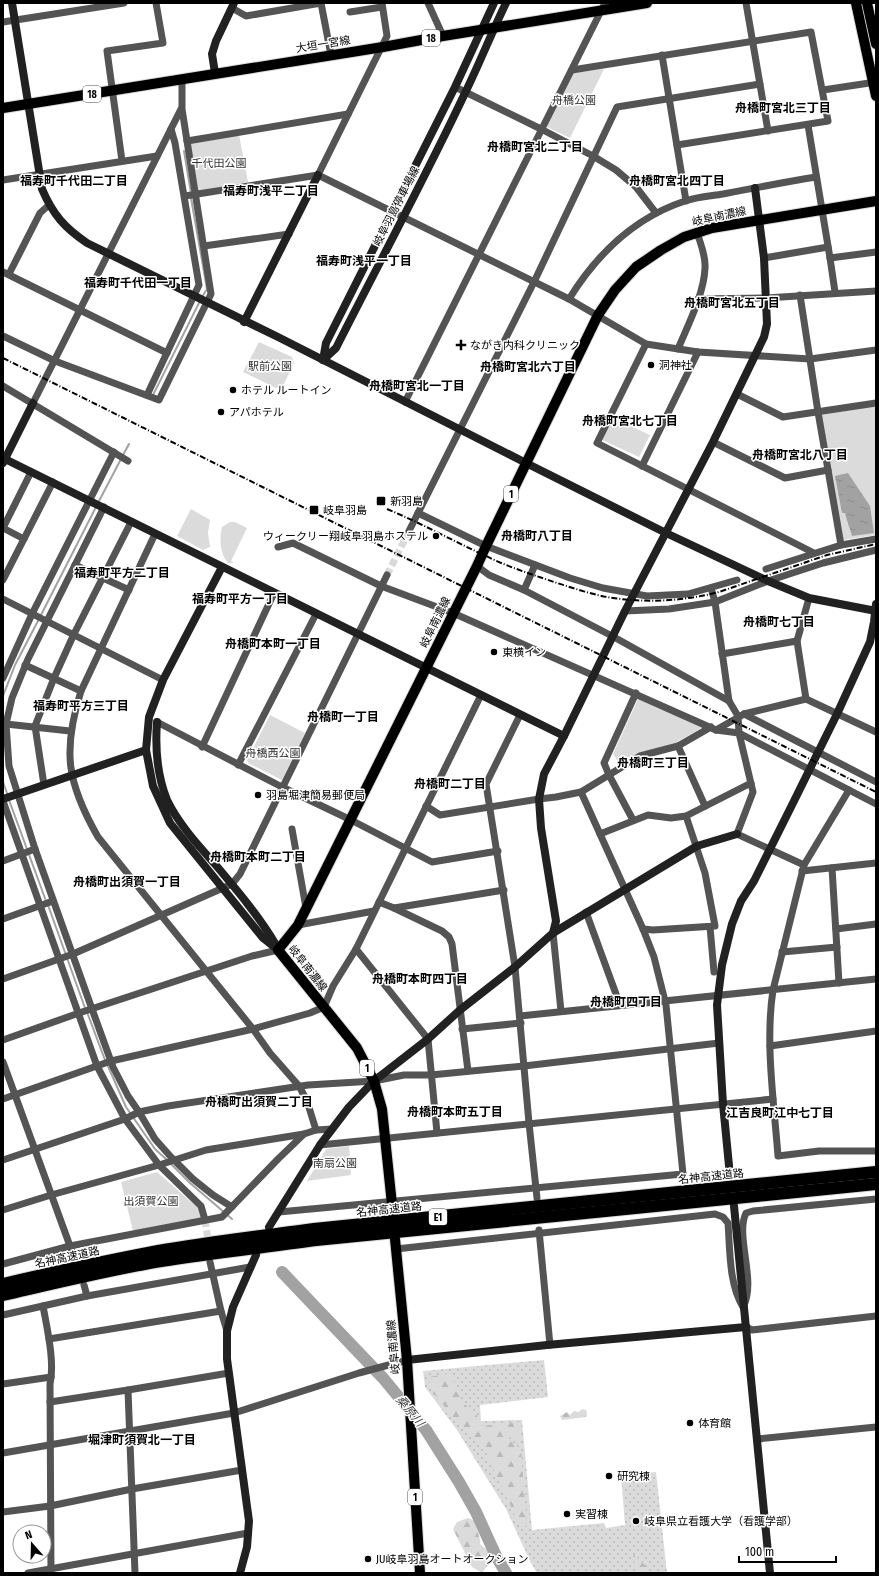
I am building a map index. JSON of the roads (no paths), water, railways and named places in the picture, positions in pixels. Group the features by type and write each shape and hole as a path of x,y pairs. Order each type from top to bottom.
{"highway":[{"name":"名神高速道路","path":"3,1284 158,1251 242,1238 314,1229 876,1172"},
{"name":"名神高速道路","path":"3,1296 68,1280 160,1262 242,1249 316,1240 876,1184"}],"main road":[{"name":"大垣一宮線","path":"3,108 494,28 604,6 647,3"},
{"path":"856,3 876,96"},
{"path":"867,3 876,44"},
{"name":"岐阜南濃線","path":"393,1214 382,1109 374,1081 357,1048 278,950 298,925 427,668 598,315 615,290 636,268 661,250 684,237 697,232 759,220 876,201"},
{"name":"岐阜南濃線","path":"395,1244 407,1360 420,1573"}],"street":[{"path":"12,3 42,189 56,216 70,232 108,255 323,360 666,533 768,581 809,598 876,609 870,642 754,881 741,901 732,924 722,965 718,995 719,1043 723,1104 730,1176"},
{"path":"3,22 124,3"},
{"path":"122,161 107,51 163,42 156,3"},
{"path":"214,73 212,54 216,41 233,5 246,16 281,6 321,3 331,55"},
{"path":"428,3 442,36"},
{"name":"岐阜羽島停車場線","path":"323,360 326,343 455,87 494,3"},
{"name":"岐阜羽島停車場線","path":"323,360 336,348 466,92 506,3"},
{"path":"746,3 768,131"},
{"path":"244,322 387,36 382,5 350,12"},
{"path":"405,402 604,6"},
{"path":"572,70 811,32 828,121 677,145"},
{"path":"662,55 686,201"},
{"path":"3,336 55,361 159,400 200,300 187,141 182,109 182,80"},
{"path":"823,90 874,82"},
{"path":"409,531 534,282 617,107 760,84"},
{"path":"455,87 541,129 593,156 616,170 636,187 656,213"},
{"path":"182,109 4,460 97,504 564,736"},
{"path":"187,141 348,114"},
{"path":"808,125 835,292"},
{"path":"151,396 167,353 200,300 212,294 204,246 191,195 171,129"},
{"path":"3,180 157,156"},
{"path":"191,195 318,175 569,300 598,315 646,344 698,352 810,359 876,350"},
{"path":"569,300 580,282 609,247 623,235 656,213 686,201 816,177"},
{"path":"561,1011 553,933 556,921 541,828 539,799 544,774 625,610 713,442 764,337 767,324 764,258 755,188"},
{"path":"49,205 40,212 6,273 167,353"},
{"path":"678,349 698,299 706,267 697,232"},
{"path":"204,246 289,234"},
{"path":"764,258 828,247"},
{"path":"830,258 876,252"},
{"path":"698,299 766,298 800,294 876,291"},
{"path":"800,294 818,412 841,545"},
{"path":"646,344 597,443 814,553"},
{"path":"642,466 698,352"},
{"path":"3,386 127,460"},
{"path":"737,394 784,417 876,403"},
{"path":"713,442 785,478 828,470"},
{"path":"116,454 75,565 25,665 9,707 6,724 9,766 16,795 35,849 47,903 62,959 99,1065 132,1115 162,1165 201,1206 205,1220"},
{"path":"24,539 3,528 31,472"},
{"path":"3,580 52,482"},
{"path":"3,678 34,615 97,504"},
{"path":"418,513 486,546 570,578 603,588 647,596 688,594 737,580"},
{"path":"44,785 35,726 54,678 74,634 131,522"},
{"path":"156,534 81,691 73,715 70,731 69,743 71,775 82,806 98,837 207,971 270,1053 299,1086 307,1101 316,1130"},
{"path":"766,569 841,545 876,539"},
{"path":"278,547 293,542 381,586 453,613 713,728 739,733 876,804"},
{"path":"625,610 669,609 715,602 768,581 823,563 876,550"},
{"path":"75,565 129,590"},
{"path":"524,590 536,565"},
{"path":"477,566 489,575 524,590 612,636 729,701 741,715 876,782"},
{"path":"222,567 163,680 149,717 146,750 153,786 170,823 263,938 278,950"},
{"path":"3,979 72,955 232,884 240,874 387,575"},
{"path":"711,588 715,602 729,701"},
{"path":"202,747 274,593"},
{"path":"806,699 797,641 809,598"},
{"path":"3,599 163,680"},
{"path":"238,765 316,614"},
{"path":"722,654 797,641"},
{"path":"25,665 81,691"},
{"path":"633,820 604,763 636,693"},
{"path":"3,1098 110,1061 253,1029 310,1013 324,1007 333,986 356,949 481,695"},
{"path":"426,806 440,814 539,799 556,798 581,792 640,756 678,746 741,715 806,699 876,732"},
{"path":"520,715 486,784 498,851 515,967 537,1198"},
{"path":"737,834 753,792 739,733 741,715"},
{"path":"278,950 266,929 232,884 182,824 167,800 158,771 156,742 157,722 202,747 351,820 432,862 498,851"},
{"path":"6,724 70,731"},
{"path":"678,746 705,806"},
{"path":"146,750 4,799 24,854 72,955 110,1061 128,1096 132,1115 173,1160 193,1179 232,1208"},
{"path":"600,834 648,815 671,818 686,816 751,783"},
{"path":"849,790 803,868 782,952 773,990 770,1011 773,1099 778,1156 819,1151 876,1151"},
{"path":"279,1212 683,1174 665,1000 654,957 643,929 581,792"},
{"path":"643,929 653,930 715,926 705,873 698,846 686,816"},
{"path":"292,829 306,908"},
{"path":"269,1227 320,1145 349,1107 374,1081 428,1039 460,1010 515,967 553,933 586,912 698,846 737,834 769,848 803,868 832,868 876,863"},
{"path":"3,861 35,849"},
{"path":"832,868 839,983"},
{"path":"394,908 504,890"},
{"path":"379,902 442,931 449,937 452,944 468,1071"},
{"path":"3,919 47,903"},
{"path":"298,925 374,911"},
{"path":"586,912 620,1005"},
{"path":"836,929 876,924"},
{"path":"710,927 714,972"},
{"path":"782,952 837,947"},
{"path":"356,949 428,1039 430,1075 437,1133"},
{"path":"3,1040 91,1009 252,956 278,950"},
{"path":"462,1029 561,1011 876,979"},
{"path":"770,1046 876,1031"},
{"path":"3,1160 132,1115 221,1097 299,1086 374,1081 404,1075 430,1075 524,1066 671,1049 677,1046 719,1043"},
{"path":"3,1062 74,1256"},
{"path":"320,1145 529,1123 677,1110 773,1099"},
{"path":"3,1210 51,1195 162,1165 206,1150 304,1134 316,1130 332,1129"},
{"path":"3,1264 70,1246 222,1217 304,1134"},
{"path":"743,1307 747,1300 748,1288 743,1224 746,1213 753,1211 876,1199"},
{"path":"734,1206 770,1573"},
{"path":"395,1244 716,1214 723,1217 728,1223 734,1288 743,1307"},
{"path":"539,1231 550,1345"},
{"path":"240,1573 247,1547 249,1521 228,1373 227,1331 233,1307 256,1255"},
{"path":"210,1262 227,1331"},
{"path":"3,1315 87,1296 250,1267"},
{"path":"84,1284 87,1296"},
{"path":"43,1306 49,1339 51,1377 49,1445 51,1571"},
{"path":"49,1339 221,1311"},
{"path":"3,1453 234,1413 359,1373 407,1360 746,1327 752,1330 876,1316"},
{"path":"50,1402 228,1373"},
{"path":"3,1384 51,1377"},
{"path":"128,1390 135,1573"},
{"path":"758,1439 876,1427"},
{"path":"3,1512 50,1506 132,1489 242,1470"},
{"path":"28,1573 51,1571 248,1533"}],"water":[{"path":"848,473 870,506 874,533 852,536 845,513 842,513 835,476"}],"waterway":[{"path":"184,151 191,193"},
{"path":"191,198 207,289 202,297"},
{"path":"153,395 200,301"},
{"path":"123,455 129,444"},
{"path":"98,503 121,459"},
{"path":"41,615 96,507"},
{"path":"3,696 15,665 39,619"},
{"path":"3,782 8,796"},
{"path":"9,800 46,901"},
{"path":"48,905 85,1008"},
{"path":"87,1012 105,1060"},
{"path":"107,1064 126,1107 155,1149 167,1160"},
{"path":"170,1163 190,1183 232,1219"},
{"name":"桑原川","path":"282,1272 383,1378 426,1430 476,1512 496,1556 506,1573"}],"tunnel":[{"path":"387,575 409,531"},
{"path":"205,1220 209,1246"}],"railway":[{"path":"3,358 876,792"},
{"path":"387,509 511,567 583,591 626,600 653,601 706,595 719,592 827,555 876,544"}],"place":[{"name":"ながき内科クリニック","path":"461,345"},
{"name":"洞神社","path":"651,365"},
{"name":"ホテル ルートイン","path":"233,390"},
{"name":"アパホテル","path":"221,412"},
{"name":"新羽島","path":"381,501"},
{"name":"岐阜羽島","path":"314,510"},
{"name":"ウィークリー翔岐阜羽島ホステル","path":"436,536"},
{"name":"東横イン","path":"494,652"},
{"name":"羽島堀津簡易郵便局","path":"258,795"},
{"name":"体育館","path":"690,1423"},
{"name":"研究棟","path":"609,1476"},
{"name":"実習棟","path":"567,1514"},
{"name":"岐阜県立看護大学（看護学部）","path":"636,1521"},
{"name":"JU岐阜羽島オートオークション","path":"368,1559"}],"district":[{"name":"舟橋町宮北三丁目","path":"783,108"},
{"name":"舟橋町宮北二丁目","path":"535,147"},
{"name":"福寿町千代田二丁目","path":"74,181"},
{"name":"舟橋町宮北四丁目","path":"677,181"},
{"name":"福寿町浅平二丁目","path":"271,191"},
{"name":"福寿町浅平一丁目","path":"364,261"},
{"name":"福寿町千代田一丁目","path":"138,283"},
{"name":"舟橋町宮北五丁目","path":"732,303"},
{"name":"舟橋町宮北六丁目","path":"528,367"},
{"name":"舟橋町宮北一丁目","path":"417,386"},
{"name":"舟橋町宮北七丁目","path":"630,421"},
{"name":"舟橋町宮北八丁目","path":"800,455"},
{"name":"舟橋町八丁目","path":"537,536"},
{"name":"福寿町平方二丁目","path":"122,573"},
{"name":"福寿町平方一丁目","path":"240,599"},
{"name":"舟橋町七丁目","path":"779,622"},
{"name":"舟橋町本町一丁目","path":"273,644"},
{"name":"福寿町平方三丁目","path":"81,706"},
{"name":"舟橋町一丁目","path":"343,717"},
{"name":"舟橋町三丁目","path":"653,763"},
{"name":"舟橋町二丁目","path":"450,784"},
{"name":"舟橋町本町二丁目","path":"258,857"},
{"name":"舟橋町出須賀一丁目","path":"127,882"},
{"name":"舟橋町本町四丁目","path":"420,979"},
{"name":"舟橋町四丁目","path":"626,1002"},
{"name":"舟橋町出須賀二丁目","path":"259,1102"},
{"name":"舟橋町本町五丁目","path":"455,1112"},
{"name":"江吉良町江中七丁目","path":"780,1113"},
{"name":"堀津町須賀北一丁目","path":"142,1440"}],"park label":[{"name":"舟橋公園","path":"574,100"},
{"name":"千代田公園","path":"219,163"},
{"name":"駅前公園","path":"270,366"},
{"name":"舟橋西公園","path":"273,753"},
{"name":"南扇公園","path":"335,1163"},
{"name":"出須賀公園","path":"151,1201"}]}
